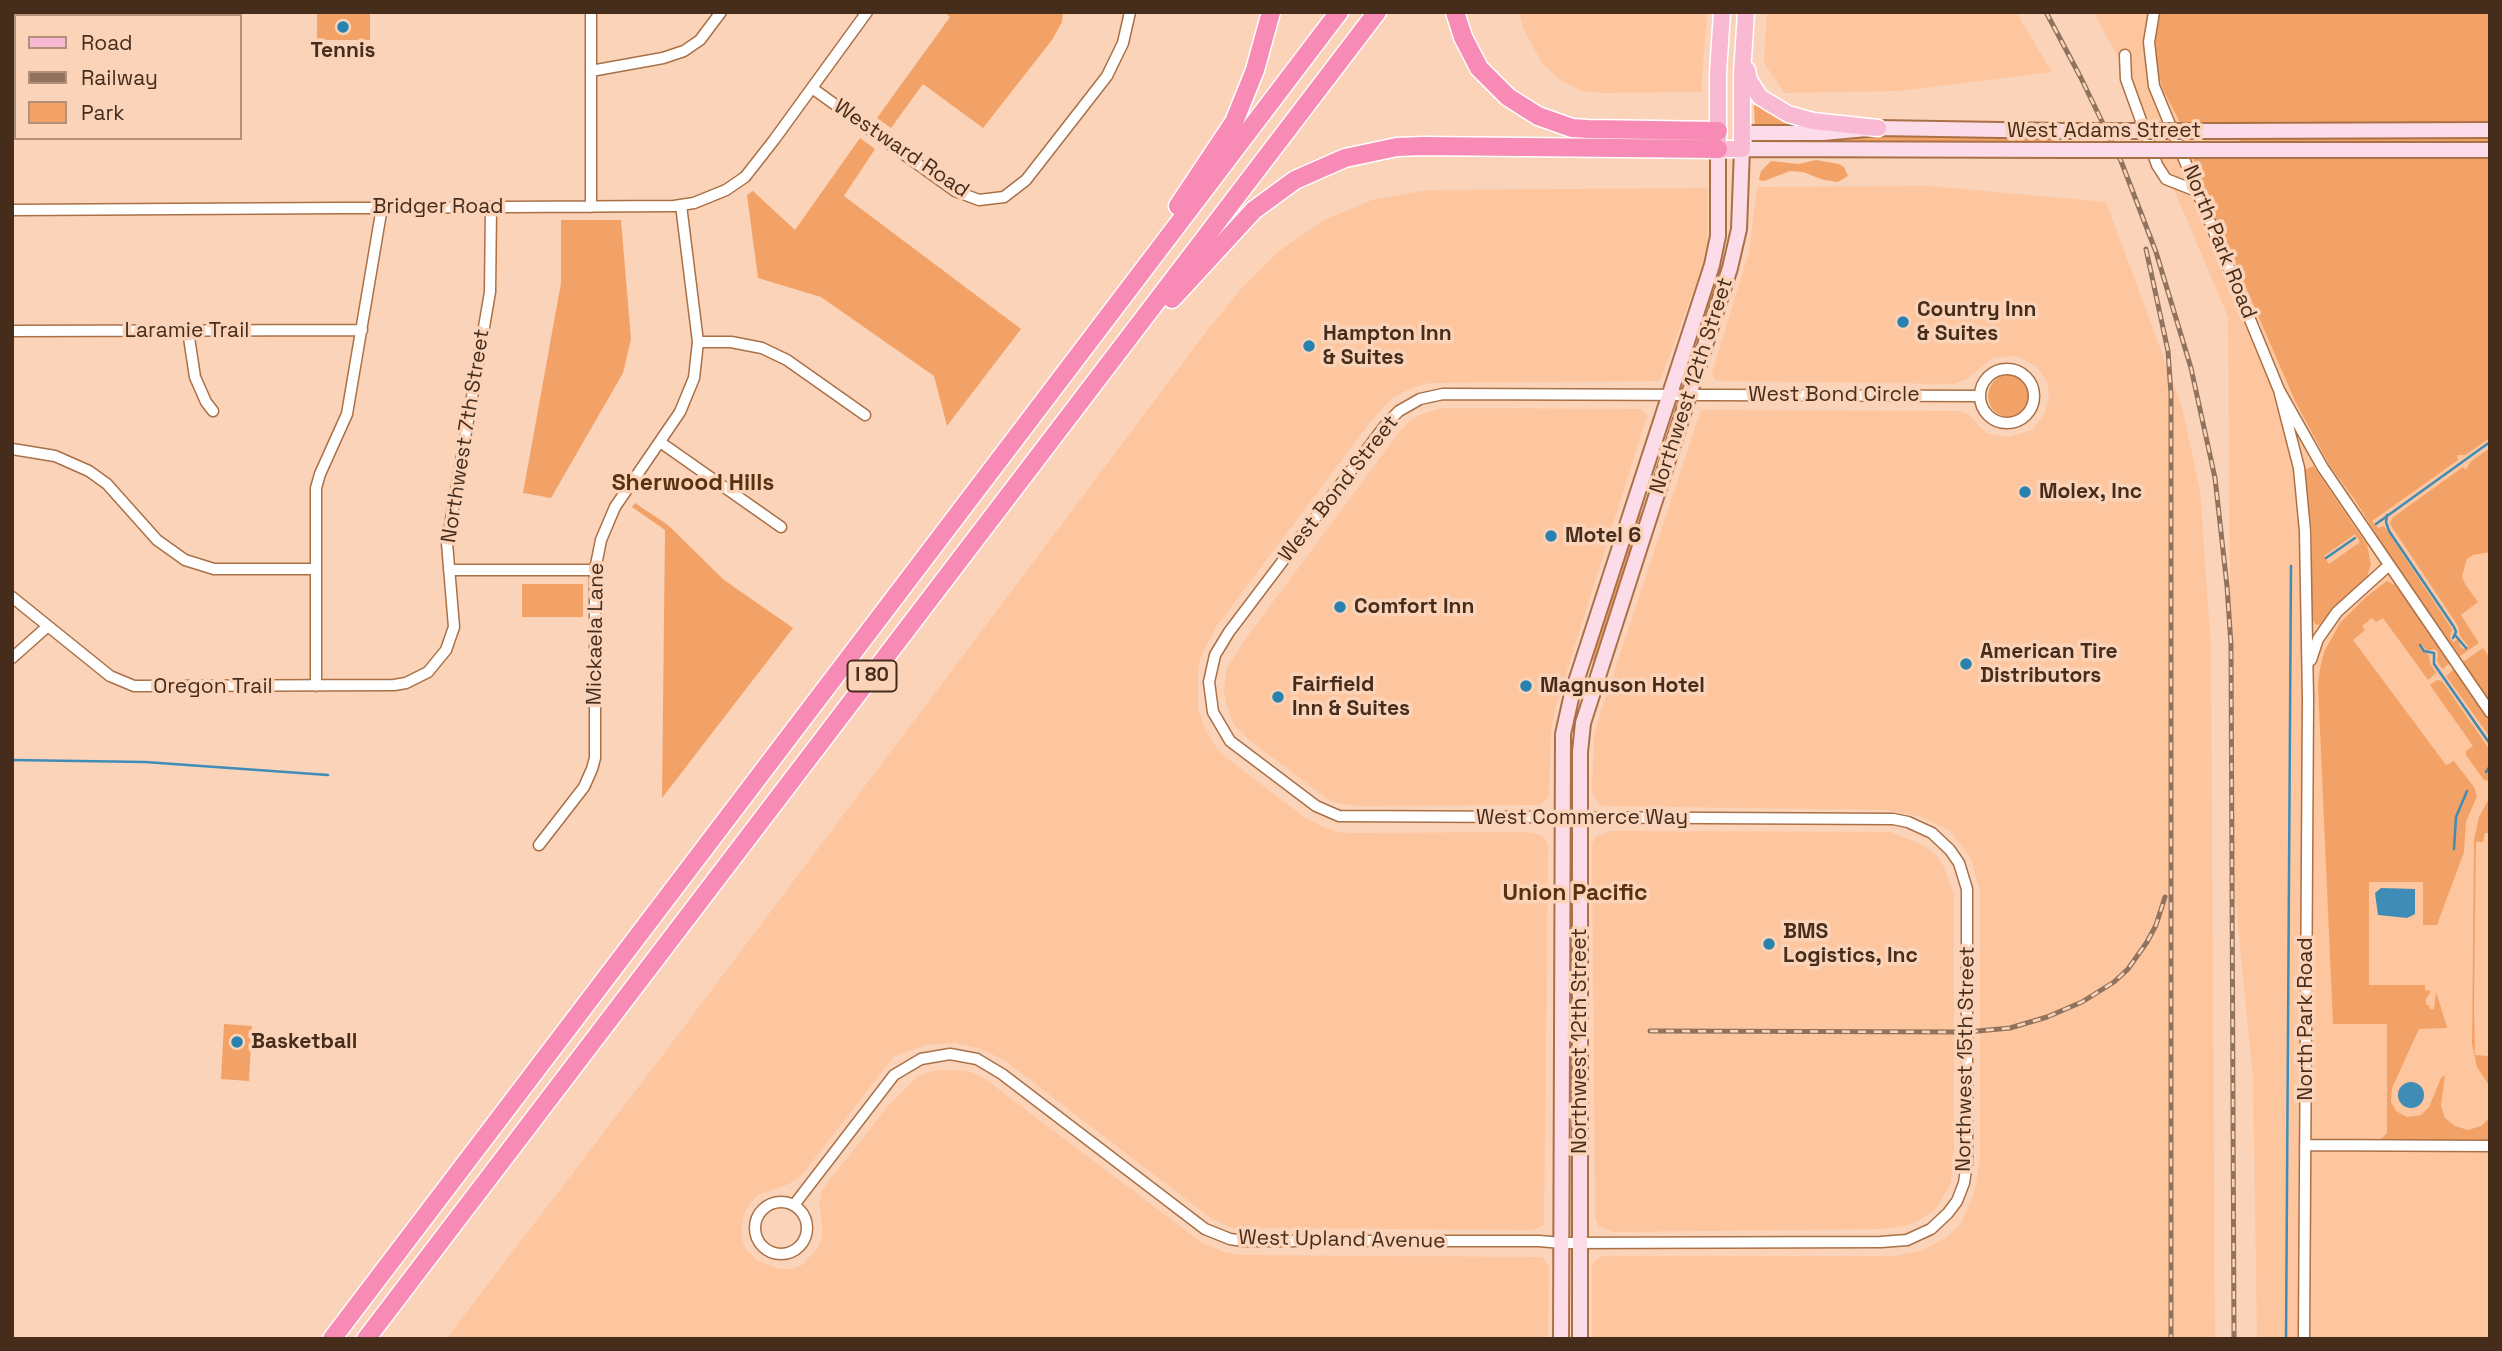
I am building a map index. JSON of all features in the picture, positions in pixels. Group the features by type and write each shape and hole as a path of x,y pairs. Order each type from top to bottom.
{"highway":[{"path":"1059,383 1234,122 1255,70 1271,12"},
{"name":"I 80","path":"332,1339 1339,12"},
{"name":"I 80","path":"366,1339 1377,12"},
{"path":"1455,12 1463,37 1479,68 1508,97 1538,116 1572,128 1718,140"},
{"path":"1083,398 1254,209 1284,187 1320,167 1345,158 1397,147 1718,140"}],"main road":[{"name":"Northwest 12th Street","path":"1561,1339 1563,742 1569,707 1716,251 1718,73 1722,12"},
{"name":"Northwest 12th Street","path":"1580,1339 1580,752 1585,712 1735,247 1741,209 1746,12"},
{"path":"1743,50 1749,80 1756,92 1776,109 1813,121 1878,128"},
{"name":"West Adams Street","path":"1742,141 1878,128 2063,131 2490,130"},
{"name":"West Adams Street","path":"1718,140 2071,150 2490,150"}],"street":[{"path":"591,207 592,12"},
{"path":"591,71 663,58 684,51 700,40 721,12"},
{"name":"Bridger Road","path":"12,210 681,205 715,197 739,182 760,159 867,12"},
{"name":"Westward Road","path":"812,88 955,191 973,199 992,200 1004,197 1026,180 1107,76 1123,43 1130,12"},
{"name":"North Park Road","path":"2154,12 2149,42 2154,86 2278,390 2302,489 2308,699 2304,1339"},
{"path":"2125,55 2126,79 2157,165 2166,179 2199,192"},
{"name":"Mickaela Lane","path":"539,845 552,824 588,780 595,758 595,570 601,540 615,507 688,396 697,361 698,342 681,205"},
{"path":"316,686 316,488 348,414 382,207"},
{"name":"Northwest 7th Street","path":"438,663 454,627 447,543 490,292 491,207"},
{"name":"Laramie Trail","path":"12,331 362,330"},
{"path":"188,331 195,377 213,411"},
{"path":"698,342 731,342 762,348 787,360 865,415"},
{"path":"2002,369 2011,369 2027,378 2034,395 2029,411 2016,421 2007,423 1999,422 1985,412 1980,396 1986,379 2002,369"},
{"name":"North Park Road","path":"2278,390 2323,468 2388,566 2337,612 2318,639 2310,668 2308,699"},
{"name":"West Bond Street","path":"1213,712 1209,691 1210,673 1219,646 1387,423 1399,411 1420,399 1443,394 1689,395"},
{"name":"West Bond Circle","path":"1689,395 1980,396"},
{"path":"660,442 781,527"},
{"path":"12,449 55,456 89,471 107,484 157,540 185,560 214,569 316,569"},
{"path":"2388,566 2490,712"},
{"path":"449,570 595,570"},
{"name":"Oregon Trail","path":"12,597 110,676 134,686 394,685 418,678 438,663"},
{"path":"12,657 48,625"},
{"name":"West Commerce Way","path":"1213,712 1222,730 1235,745 1316,807 1339,816 1893,819 1922,827 1942,841 1959,863 1964,878"},
{"name":"Northwest 15th Street","path":"1931,1229 1957,1201 1966,1172 1967,897 1964,878"},
{"name":"West Upland Avenue","path":"794,1205 894,1075 921,1059 950,1054 977,1059 1002,1074 1205,1229 1216,1235 1244,1241 1539,1241 1562,1244 1891,1242 1914,1238 1931,1229"},
{"path":"2305,1145 2490,1146"},
{"path":"779,1201 794,1205 806,1219 806,1237 794,1251 777,1254 768,1251 754,1230 758,1214 779,1201"}],"shaded area":[{"path":"1519,12 1707,12 1701,92 1582,91 1560,80 1542,63 1524,30"},
{"path":"1767,12 2016,12 2052,72 1898,91 1785,93 1764,63"},
{"path":"2093,12 2490,12 2490,1339 2257,1339 2253,1077 2232,866 2228,317 2117,55"},
{"path":"1930,186 2106,202 2182,407 2200,490 2211,649 2215,1339 1592,1339 1592,1267 1602,1256 1896,1256 1923,1250 1944,1239 1961,1224 1975,1190 1980,1155 1980,891 1971,859 1949,830 1918,816 1884,810 1603,806 1598,803 1592,791 1594,735 1701,410 1958,411 1968,414 1986,433 2008,437 2032,430 2044,414 2049,398 2047,382 2037,367 2017,356 1992,358 1967,379 1953,384 1714,379 1712,373 1749,252 1757,187"},
{"path":"1708,188 1707,254 1660,381 1430,383 1414,387 1392,398 1370,422 1216,627 1201,656 1198,671 1198,709 1206,731 1216,747 1304,817 1323,827 1337,832 1355,833 1526,832 1541,835 1545,839 1548,846 1544,1225 1533,1230 1232,1228 1212,1219 1004,1060 981,1049 955,1043 927,1045 894,1056 802,1175 789,1184 759,1194 747,1208 741,1232 747,1251 758,1261 780,1269 802,1265 818,1248 822,1237 819,1203 822,1190 889,1105 918,1076 938,1070 956,1070 971,1072 985,1079 1201,1242 1223,1252 1243,1255 1542,1257 1549,1267 1548,1339 446,1339 1206,332 1242,288 1278,252 1322,221 1372,200 1427,190"},
{"path":"1442,408 1641,409 1647,416 1554,712 1549,796 1541,805 1358,806 1336,803 1248,739 1233,723 1226,702 1224,691 1227,668 1249,634 1401,430 1422,414"},
{"path":"1610,831 1889,832 1921,844 1936,855 1944,867 1954,895 1954,1152 1951,1183 1935,1210 1913,1224 1883,1229 1614,1232 1598,1226 1595,1216 1592,844 1595,837"}],"green space":[{"path":"944,12 1063,12 1062,22 1052,40 983,128 923,84 891,128 877,118 950,17"},
{"path":"2160,12 2490,12 2490,125 2181,124 2163,90 2156,66 2156,34"},
{"name":"Tennis","path":"317,13 370,13 370,40 317,40"},
{"path":"1756,104 1788,122 1788,125 1755,126"},
{"path":"1872,135 2054,137 2054,145 1761,142"},
{"path":"2240,137 2490,137 2490,144 2240,144"},
{"path":"860,138 875,149 844,196 1021,329 947,426 934,376 821,297 758,278 747,195 753,191 795,230"},
{"path":"2490,156 2490,438 2465,455 2457,455 2458,460 2372,521 2378,528 2384,526 2452,629 2450,637 2453,642 2458,639 2464,649 2468,646 2460,636 2458,626 2390,524 2392,518 2463,467 2466,470 2470,462 2490,448 2490,552 2467,559 2462,576 2478,602 2461,615 2479,643 2460,656 2330,466 2296,403 2204,191 2193,158"},
{"path":"1816,160 1839,164 1844,167 1848,176 1838,182 1790,171 1764,181 1759,180 1761,171 1771,161 1799,164"},
{"path":"561,220 621,220 631,339 623,373 551,498 523,493 561,283"},
{"path":"2009,375 2024,381 2030,396 2024,411 2009,417 1994,411 1988,396 1994,381"},
{"path":"2313,466 2367,545 2371,564 2366,579 2319,625 2315,624 2312,618 2312,533 2305,470","holes":["2355,534 2360,542 2329,564 2324,556"]},
{"path":"635,503 668,525 724,580 793,628 662,798 665,530 632,507"},
{"path":"1639,510 1640,528 1595,669 1592,668 1594,649"},
{"path":"2387,581 2397,586 2450,663 2442,669 2435,649 2427,651 2422,645 2420,647 2429,655 2436,673 2428,680 2383,618 2376,622 2372,618 2362,626 2365,630 2353,640 2446,765 2454,761 2474,787 2477,796 2466,822 2464,852 2437,925 2423,925 2423,882 2369,882 2369,985 2425,985 2425,990 2431,991 2426,1005 2434,1009 2436,992 2447,1027 2419,1029 2392,1088 2391,1102 2396,1111 2407,1117 2421,1115 2429,1107 2441,1078 2445,1075 2441,1106 2445,1118 2455,1126 2468,1130 2481,1126 2490,1118 2490,1140 2380,1140 2387,1133 2387,1024 2333,1024 2318,685 2320,668 2324,652 2340,623"},
{"path":"522,584 583,584 583,617 522,617"},
{"path":"2483,648 2490,658 2490,701 2463,662"},
{"path":"2454,669 2490,721 2490,737 2446,676"},
{"path":"2437,680 2442,681 2490,750 2490,765 2486,771 2490,768 2490,781 2484,780 2466,755 2466,751 2473,746 2430,685"},
{"path":"2490,797 2490,833 2485,833 2483,842 2476,842 2474,1006 2475,1055 2490,1056 2490,1087 2477,1067 2472,1044 2474,840 2479,817"},
{"path":"1569,924 1574,957 1573,1097 1567,1068"},
{"name":"Basketball","path":"224,1024 252,1026 249,1081 221,1079"}],"water":[{"path":"2381,888 2415,889 2415,914 2407,918 2378,915 2375,893"},
{"path":"2411,1082 2420,1086 2424,1095 2420,1104 2411,1108 2402,1104 2398,1095 2402,1086"}],"waterway":[{"path":"2376,524 2490,442"},
{"path":"2387,515 2389,531 2454,627 2456,632 2453,638"},
{"path":"2326,558 2355,538"},
{"path":"2286,1339 2291,566"},
{"path":"2455,635 2466,648"},
{"path":"2420,645 2424,651 2434,653 2434,664 2490,744"},
{"path":"12,760 145,762 328,775"},
{"path":"2486,772 2490,766"},
{"path":"2454,849 2456,817 2467,791"}],"railway":[{"path":"2046,12 2121,161 2156,252 2191,368 2215,478 2231,645 2234,1339"},
{"path":"2146,249 2168,351 2171,394 2171,1339"},
{"path":"1650,1031 1967,1032 2010,1028 2047,1017 2082,1002 2114,982 2128,969 2147,942 2165,897"}],"place":[{"name":"Tennis","path":"343,27"},
{"name":"Country Inn & Suites","path":"1903,322"},
{"name":"Hampton Inn & Suites","path":"1309,346"},
{"name":"Molex, Inc","path":"2025,492"},
{"name":"Motel 6","path":"1551,536"},
{"name":"Comfort Inn","path":"1340,607"},
{"name":"American Tire Distributors","path":"1966,664"},
{"name":"Magnuson Hotel","path":"1526,686"},
{"name":"Fairfield Inn & Suites","path":"1278,697"},
{"name":"BMS Logistics, Inc","path":"1769,944"},
{"name":"Basketball","path":"237,1042"}],"district":[{"name":"Sherwood Hills","path":"693,484"},
{"name":"Union Pacific","path":"1575,894"}]}
